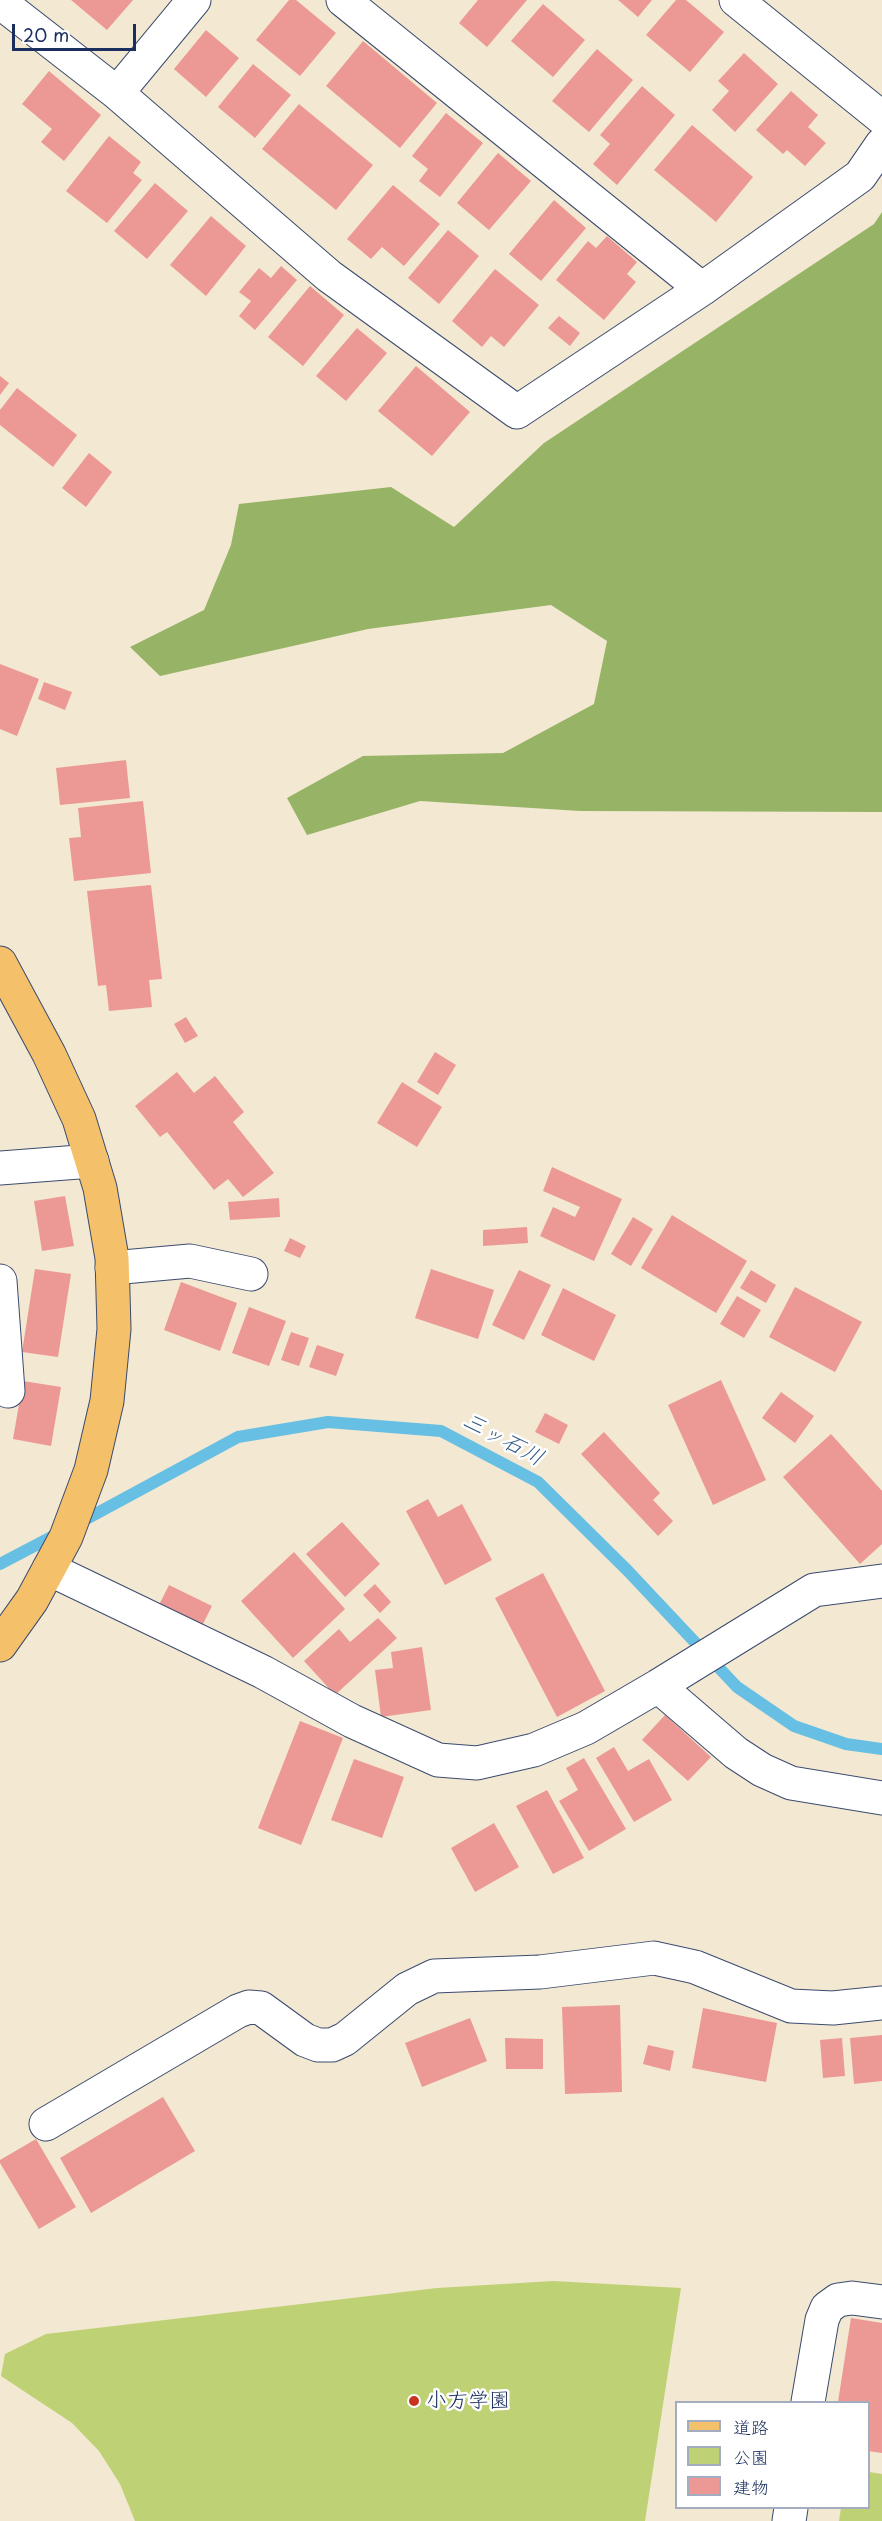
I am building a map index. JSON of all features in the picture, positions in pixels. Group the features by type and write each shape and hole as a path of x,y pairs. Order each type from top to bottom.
{"main road":[{"path":"0,963 54,1065 79,1119 100,1188 112,1268 114,1329 107,1401 91,1470 66,1537 32,1600 0,1645"}],"street":[{"path":"117,93 194,0"},
{"path":"343,0 702,289"},
{"path":"736,0 882,118"},
{"path":"9,9 117,93 329,276 517,412 702,289 860,176 882,144"},
{"path":"0,1168 92,1161"},
{"path":"112,1268 190,1261 251,1274"},
{"path":"1,1297 8,1391"},
{"path":"49,1569 263,1672 352,1721 438,1760 477,1763 534,1750 586,1728 664,1683 814,1590 882,1581"},
{"path":"664,1683 736,1753 762,1770 791,1783 882,1798"},
{"path":"46,2124 238,2011 249,2007 261,2008 305,2040 318,2045 332,2045 345,2039 406,1989 434,1976 541,1972 654,1958 675,1960 695,1967 791,2006 833,2008 882,2003"},
{"path":"808,2401 822,2320 827,2308 838,2300 852,2298 882,2302"}],"green space":[{"path":"882,212 882,812 580,811 420,801 307,835 287,798 363,756 503,753 594,704 607,641 551,605 368,629 160,676 130,647 204,610 231,545 239,504 391,487 454,527 544,443 874,224"},
{"name":"小方学園","path":"553,2281 681,2288 645,2521 135,2521 120,2484 99,2451 72,2423 1,2376 5,2354 46,2334 437,2288"},
{"path":"870,2472 882,2474 882,2521 839,2521 841,2509 870,2509"}],"building":[{"path":"71,0 133,0 107,30"},
{"path":"289,0 296,0 336,33 300,76 256,40"},
{"path":"478,0 527,0 487,47 459,23"},
{"path":"618,0 652,0 638,17"},
{"path":"676,0 686,0 724,32 690,72 646,35"},
{"path":"543,4 585,40 553,77 511,41"},
{"path":"206,30 239,58 206,97 174,69"},
{"path":"363,41 437,103 400,148 326,86"},
{"path":"597,49 633,80 589,132 552,101"},
{"path":"744,53 778,84 735,132 712,110 729,91 718,81"},
{"path":"253,64 291,95 255,138 218,107"},
{"path":"49,71 101,115 64,161 41,142 52,129 22,104"},
{"path":"642,86 675,115 617,185 593,164 610,144 600,135"},
{"path":"791,91 818,115 808,127 826,143 805,166 787,150 783,154 756,130"},
{"path":"299,104 373,165 336,210 262,149"},
{"path":"446,113 483,143 440,197 419,181 428,169 412,156"},
{"path":"692,125 753,177 716,222 654,170"},
{"path":"109,136 141,162 133,173 142,180 107,223 66,191"},
{"path":"498,153 531,181 489,230 457,203"},
{"path":"155,183 188,211 147,259 114,231"},
{"path":"393,185 440,224 404,266 382,247 371,259 347,239"},
{"path":"554,200 586,228 541,281 509,254"},
{"path":"211,216 246,246 206,296 170,265"},
{"path":"448,230 479,256 439,304 408,278"},
{"path":"607,236 637,262 627,274 636,282 604,320 556,280 588,241 596,248"},
{"path":"281,266 297,280 255,330 239,316 251,301 239,292 259,268 271,278"},
{"path":"495,269 539,305 504,347 491,336 482,347 452,321"},
{"path":"310,286 344,315 303,366 268,337"},
{"path":"559,316 580,333 570,346 548,328"},
{"path":"357,328 387,353 346,401 316,376"},
{"path":"416,366 470,412 432,456 378,411"},
{"path":"0,376 9,383 0,395"},
{"path":"17,388 77,435 53,467 0,425 0,410"},
{"path":"89,453 112,472 86,507 62,488"},
{"path":"0,664 39,679 17,736 0,729"},
{"path":"44,682 72,692 65,710 38,699"},
{"path":"126,760 130,798 60,805 56,768"},
{"path":"143,801 151,873 74,881 69,838 81,837 78,808"},
{"path":"151,885 162,979 149,980 152,1007 109,1011 106,985 98,986 87,891"},
{"path":"186,1017 198,1036 185,1043 174,1024"},
{"path":"435,1052 456,1065 438,1095 417,1082"},
{"path":"177,1072 194,1093 215,1076 244,1112 233,1122 274,1173 243,1197 228,1179 214,1190 167,1132 160,1137 135,1106"},
{"path":"402,1082 442,1107 417,1147 377,1123"},
{"path":"552,1167 622,1199 594,1261 540,1236 553,1207 575,1217 580,1207 543,1191"},
{"path":"65,1196 74,1246 42,1251 34,1201"},
{"path":"279,1198 280,1217 230,1220 228,1202"},
{"path":"672,1215 747,1261 716,1313 641,1268"},
{"path":"633,1217 653,1229 631,1266 611,1254"},
{"path":"527,1227 528,1243 483,1246 483,1230"},
{"path":"290,1238 306,1246 300,1258 284,1251"},
{"path":"35,1269 71,1274 58,1357 22,1352"},
{"path":"431,1269 494,1290 478,1339 415,1318"},
{"path":"519,1270 551,1285 524,1340 492,1325"},
{"path":"751,1270 776,1285 766,1303 740,1288"},
{"path":"181,1282 237,1303 220,1351 164,1330"},
{"path":"795,1287 862,1322 835,1372 769,1337"},
{"path":"563,1288 616,1315 594,1361 541,1335"},
{"path":"737,1296 761,1310 744,1338 720,1324"},
{"path":"249,1307 286,1321 269,1366 232,1353"},
{"path":"291,1332 309,1338 299,1366 281,1360"},
{"path":"317,1345 344,1354 336,1376 309,1367"},
{"path":"721,1380 766,1480 713,1505 668,1405"},
{"path":"23,1381 61,1387 51,1446 13,1439"},
{"path":"781,1392 814,1416 795,1443 762,1418"},
{"path":"545,1413 568,1425 559,1444 535,1432"},
{"path":"604,1432 660,1493 653,1500 673,1521 658,1536 581,1454"},
{"path":"831,1434 882,1491 882,1544 860,1564 783,1477"},
{"path":"428,1499 438,1517 462,1504 492,1560 445,1585 406,1511"},
{"path":"342,1522 380,1564 345,1597 306,1554"},
{"path":"294,1552 345,1609 293,1658 241,1601"},
{"path":"543,1573 605,1691 557,1717 495,1598"},
{"path":"375,1584 391,1602 380,1613 363,1595"},
{"path":"169,1585 212,1606 201,1628 158,1607"},
{"path":"378,1618 397,1638 335,1695 304,1661 339,1629 350,1642"},
{"path":"422,1647 431,1710 381,1717 375,1670 393,1668 391,1652"},
{"path":"665,1715 711,1757 688,1781 642,1740"},
{"path":"300,1721 343,1738 301,1845 258,1828"},
{"path":"614,1747 628,1771 649,1759 672,1800 634,1822 596,1758"},
{"path":"584,1758 626,1829 589,1851 559,1801 578,1790 566,1768"},
{"path":"354,1759 404,1777 382,1838 331,1820"},
{"path":"547,1790 584,1858 553,1874 516,1806"},
{"path":"494,1823 519,1867 475,1892 451,1848"},
{"path":"620,2005 622,2092 565,2094 562,2007"},
{"path":"703,2008 777,2023 766,2082 692,2068"},
{"path":"470,2018 487,2061 422,2087 405,2043"},
{"path":"882,2035 882,2081 854,2084 850,2038"},
{"path":"505,2038 543,2039 543,2069 506,2069"},
{"path":"842,2038 845,2076 823,2078 820,2040"},
{"path":"648,2045 674,2051 670,2071 643,2064"},
{"path":"163,2097 195,2151 91,2213 60,2158"},
{"path":"36,2139 76,2207 39,2229 0,2163 0,2160"},
{"path":"851,2318 882,2323 882,2453 870,2451 870,2401 838,2401"}],"waterway":[{"name":"三ッ石川","path":"77,1524 238,1437 328,1422 441,1431 538,1482 628,1571 737,1687 794,1726 846,1744 882,1749"},
{"name":"三ッ石川","path":"0,1564 59,1533"}],"place":[{"name":"小方学園","path":"414,2401"}]}
